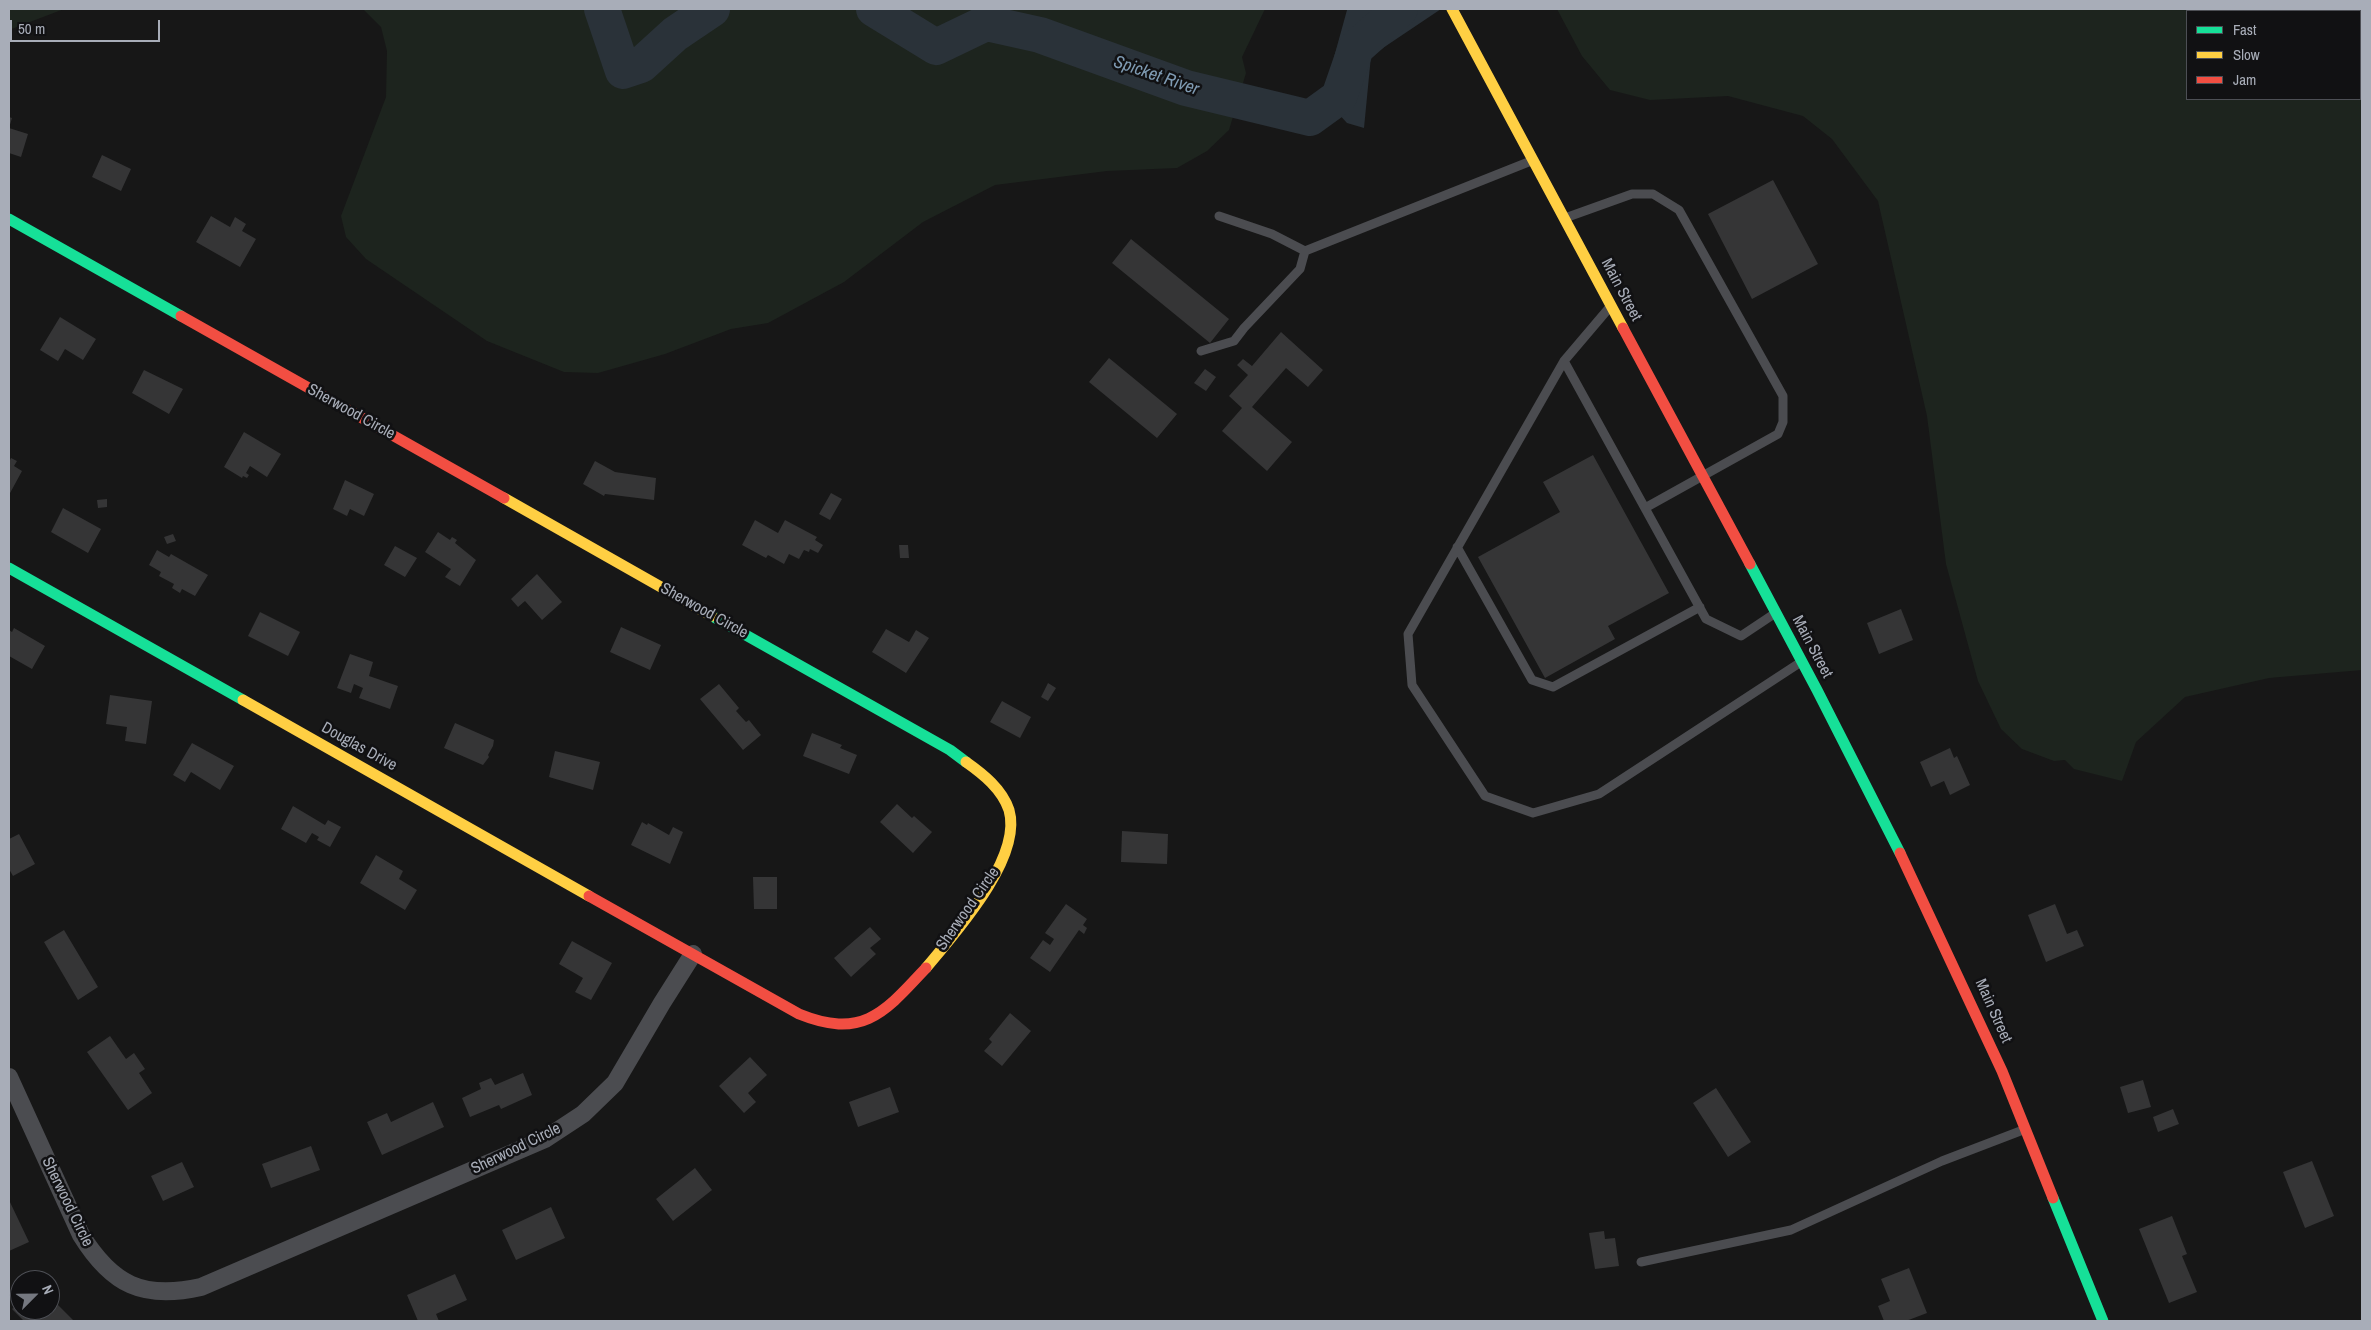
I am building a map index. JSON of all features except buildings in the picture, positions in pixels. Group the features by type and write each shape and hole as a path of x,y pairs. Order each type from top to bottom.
{"street":[{"name":"Main Street","path":"1453,10 1776,613 1892,836 1963,985 2026,1129 2103,1321"},
{"name":"Sherwood Circle","path":"9,220 930,738 969,764 987,779 1002,797 1011,819 1010,842 1000,864 976,903 934,958 903,994 886,1010 870,1020 842,1026 820,1023 799,1014 693,954 615,1083 583,1114 545,1139 200,1287 177,1292 153,1292 130,1286 109,1272 93,1255 81,1235 9,1077"},
{"name":"Douglas Drive","path":"9,568 693,954"}],"lane":[{"path":"1219,216 1272,234 1305,251 1534,160"},
{"path":"1564,218 1632,194 1653,194 1679,210 1783,396 1783,422 1778,434 1645,508"},
{"path":"1201,351 1234,342 1244,328 1300,269 1305,251"},
{"path":"1611,306 1564,361 1408,634 1412,685 1485,796 1533,813 1598,794 1802,662"},
{"path":"1564,361 1706,619 1741,636 1776,613"},
{"path":"1457,547 1532,680 1553,688 1700,607"},
{"path":"1641,1262 1792,1230 1942,1161 2026,1129"}],"shaded area":[{"path":"9,9 64,9 9,30"},
{"path":"363,9 1265,9 1242,57 1246,73 1229,130 1207,151 1177,168 1107,171 995,185 923,222 844,282 768,323 731,329 665,354 598,373 564,372 487,341 366,259 346,237 341,216 386,97 387,51 381,27"},
{"path":"1441,9 1371,56 1364,128 1347,123 1323,97 1347,10"},
{"path":"1557,9 2362,9 2362,670 2269,678 2185,697 2136,742 2122,781 2074,769 2065,760 2054,761 2022,749 2001,729 1978,681 1946,564 1927,416 1878,201 1832,139 1803,116 1728,96 1650,100 1610,90 1582,56"}],"waterway":[{"name":"Spicket River","path":"602,9 623,71 641,65 675,34 712,9"},
{"name":"Spicket River","path":"874,9 936,47 986,23 1040,35 1186,88 1310,118 1339,97 1356,48 1400,9"}],"traffic: fast":[{"path":"9,219 181,316"},
{"path":"1750,564 1900,853"},
{"path":"9,568 243,700"},
{"path":"712,616 950,750 966,762"},
{"path":"2053,1198 2103,1321"}],"traffic: slow":[{"path":"1452,9 1623,328"},
{"path":"504,498 712,616"},
{"path":"243,700 589,896"},
{"path":"926,968 984,894 997,872 1006,850 1011,829 1009,810 1002,795 985,777 966,762"}],"traffic: jam":[{"path":"181,316 504,498"},
{"path":"1623,328 1750,564"},
{"path":"1900,853 2002,1071 2053,1198"},
{"path":"589,896 799,1014 821,1021 840,1024 856,1022 871,1017 885,1009 926,968"}]}
